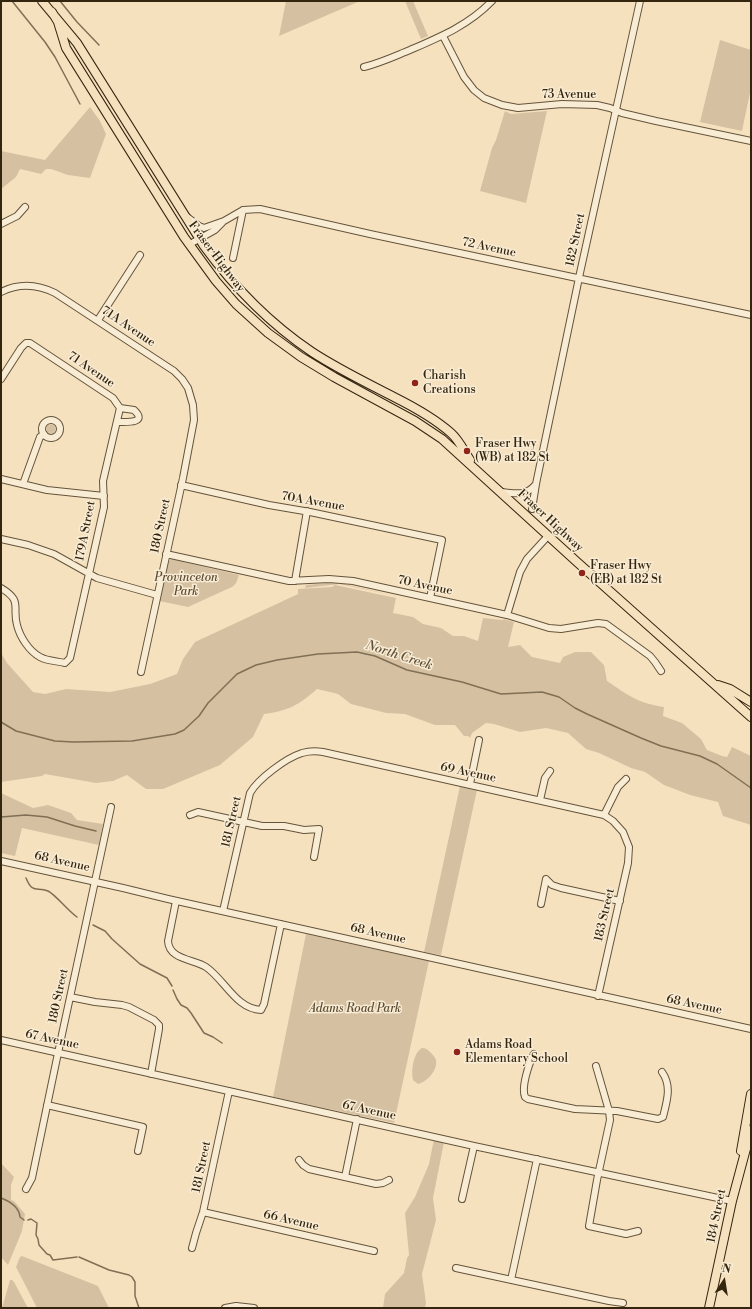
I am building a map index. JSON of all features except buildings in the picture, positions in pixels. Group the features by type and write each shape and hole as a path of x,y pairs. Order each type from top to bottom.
{"main road":[{"name":"Fraser Highway","path":"42,1 77,43 199,238 226,276 248,300 277,326 313,353 430,417 452,433 477,470"},
{"name":"Fraser Highway","path":"52,12 58,22 66,48 190,244 216,281 236,304 278,340 312,364 402,413 442,439 548,536 716,684 751,717"},
{"name":"Fraser Highway","path":"716,684 730,689 751,702"},
{"name":"184 Street","path":"738,1176 751,1094"},
{"name":"184 Street","path":"709,1308 732,1201 751,1130"}],"street":[{"path":"364,67 376,64 443,36 471,19 492,1"},
{"name":"182 Street","path":"532,509 579,279 640,1"},
{"name":"73 Avenue","path":"443,36 467,81 479,94 490,101 514,108 570,104 597,106 610,108 656,121 751,141"},
{"path":"1,224 17,216 25,207"},
{"name":"72 Avenue","path":"186,216 204,228 224,221 243,210 260,209 370,234 751,315"},
{"path":"233,258 243,210"},
{"name":"72 Avenue","path":"190,244 215,230 224,221"},
{"path":"98,320 140,255"},
{"name":"71A Avenue","path":"1,292 7,289 28,285 45,288 98,320 174,371 188,388 193,405 194,420 192,431"},
{"name":"71 Avenue","path":"1,379 21,348 26,343 35,346 113,398 120,408 134,410 137,413 135,421 131,423 117,422"},
{"name":"179A Street","path":"1,588 12,596 15,602 17,625 24,641 30,649 40,657 65,663 70,658 104,507 103,481 120,408"},
{"name":"180 Street","path":"141,672 192,431"},
{"path":"23,484 40,437 44,434"},
{"path":"1,479 47,490 104,496"},
{"path":"501,492 516,494 527,492 536,484"},
{"name":"70A Avenue","path":"181,485 269,506 307,511 442,540 430,598"},
{"path":"295,582 307,511"},
{"path":"507,615 520,572 527,559 548,536"},
{"path":"1,539 45,550 70,562 97,578 157,595"},
{"name":"70 Avenue","path":"166,554 295,582 341,579 507,615 549,628 561,629 598,623 606,624 650,656 656,662 661,671"},
{"path":"470,784 479,740"},
{"name":"69 Avenue","path":"294,757 310,752 323,752 604,815 619,826 627,839"},
{"name":"181 Street","path":"223,911 248,799 254,786 259,781 294,757"},
{"path":"540,800 545,778 550,771"},
{"path":"604,815 618,787 626,779"},
{"name":"180 Street","path":"26,1189 32,1178 111,807"},
{"path":"190,816 198,812 262,826 284,826 304,830 319,829 314,857"},
{"name":"183 Street","path":"598,996 629,855 627,839"},
{"name":"68 Avenue","path":"1,860 176,901 751,1029"},
{"path":"541,904 546,879 552,885 561,888 620,901"},
{"path":"176,901 168,941 168,947 172,953 206,967 240,1001 253,1010 261,1010 264,1004 281,924"},
{"path":"70,997 95,1002 122,1004 154,1020 159,1025 159,1029 151,1074"},
{"name":"67 Avenue","path":"1,1040 474,1146 732,1201"},
{"path":"534,1054 529,1065 524,1091 525,1097 528,1099 575,1109 622,1112 658,1119 663,1116 668,1097 668,1084 662,1072"},
{"path":"596,1066 609,1111 609,1123 588,1226 626,1234 638,1231"},
{"name":"181 Street","path":"192,1248 203,1212 229,1091"},
{"path":"48,1105 143,1126 138,1151"},
{"path":"345,1177 357,1119"},
{"path":"462,1199 474,1146"},
{"path":"511,1280 537,1159"},
{"path":"299,1160 303,1166 309,1168 376,1184 383,1184 389,1180"},
{"name":"66 Avenue","path":"203,1212 374,1251"},
{"path":"456,1268 623,1303"},
{"path":"225,1308 236,1306 254,1308"}],"green space":[{"path":"286,1 360,1 279,36"},
{"path":"405,1 413,1 428,36 421,39"},
{"path":"720,40 751,50 751,88 742,131 700,122"},
{"path":"90,107 100,121 106,134 90,178 68,175 51,169 46,169 41,174 20,169 16,177 1,189 1,151 45,160"},
{"path":"505,111 511,114 547,111 526,203 480,191 492,148"},
{"path":"49,425 53,425 55,429 53,433 49,433 47,431 47,427"},
{"name":"Provinceton Park","path":"171,559 181,560 239,575 234,586 188,607 159,601 167,563"},
{"path":"327,583 344,584 396,596 340,584 305,588 306,585"},
{"path":"335,585 396,598 393,613 413,617 423,624 441,628 453,636 464,636 478,641 483,618 504,619 514,622 508,647 520,645 532,657 560,663 563,657 575,652 591,652 604,665 607,681 640,701 664,707 663,716 682,723 701,739 707,750 727,757 732,747 751,756 751,825 723,816 718,802 690,795 664,785 645,772 631,768 599,753 586,749 568,733 546,728 520,732 486,723 472,733 470,738 468,736 464,736 455,725 435,725 405,714 386,713 351,704 338,694 317,689 299,703 287,709 264,714 253,737 220,765 163,789 146,789 127,775 113,781 96,783 45,774 42,776 1,782 1,653 7,663 33,692 45,694 66,689 110,692 150,684 177,674 183,659 195,642 298,594 298,589 332,587"},
{"path":"460,786 477,790 441,955 424,952"},
{"path":"1,793 33,808 48,805 71,813 77,820 103,824 99,845 22,828 15,856 1,853"},
{"name":"Adams Road Park","path":"306,934 429,961 394,1123 273,1097"},
{"path":"422,1048 427,1049 433,1055 436,1060 436,1064 431,1075 425,1081 418,1084 413,1080 412,1072 415,1058 419,1050"},
{"path":"434,1139 444,1142 433,1198 436,1220 422,1274 426,1303 425,1308 383,1308 385,1294 404,1273 409,1255 405,1213 415,1197 429,1164"},
{"path":"1,1163 14,1177 11,1185 11,1200 14,1201 25,1214 22,1231 8,1265 1,1257"},
{"path":"22,1256 98,1286 109,1308 37,1308 16,1267 20,1257"},
{"path":"10,1280 14,1282 28,1308 2,1308"}],"waterway":[{"path":"12,1 45,42 55,57 80,104"},
{"path":"60,1 77,22 99,45"},
{"name":"North Creek","path":"1,722 16,731 55,741 132,741 175,734 184,730 199,716 208,703 237,674 256,665 277,660 318,654 357,652 375,656 407,670 462,682 501,694 542,692 559,697 575,708 641,738 661,746 700,756 717,764 751,788"},
{"path":"1,817 26,815 47,817 96,831"},
{"path":"26,878 33,888 48,891 77,917"},
{"path":"93,925 105,931 140,964 167,978 172,986"},
{"path":"173,990 181,1005 187,1008 204,1033 222,1043"},
{"path":"1,1198 13,1205 18,1210 20,1217 24,1220"},
{"path":"28,1220 31,1219 37,1223 36,1235 39,1245 47,1254 50,1255 53,1260 77,1257"},
{"path":"79,1257 109,1270 132,1277 135,1282 135,1296 139,1308"}],"place":[{"name":"Charish Creations","path":"415,383"},
{"name":"Fraser Hwy (WB) at 182 St","path":"467,451"},
{"name":"Fraser Hwy (EB) at 182 St","path":"582,573"},
{"name":"Adams Road Elementary School","path":"457,1052"}]}
